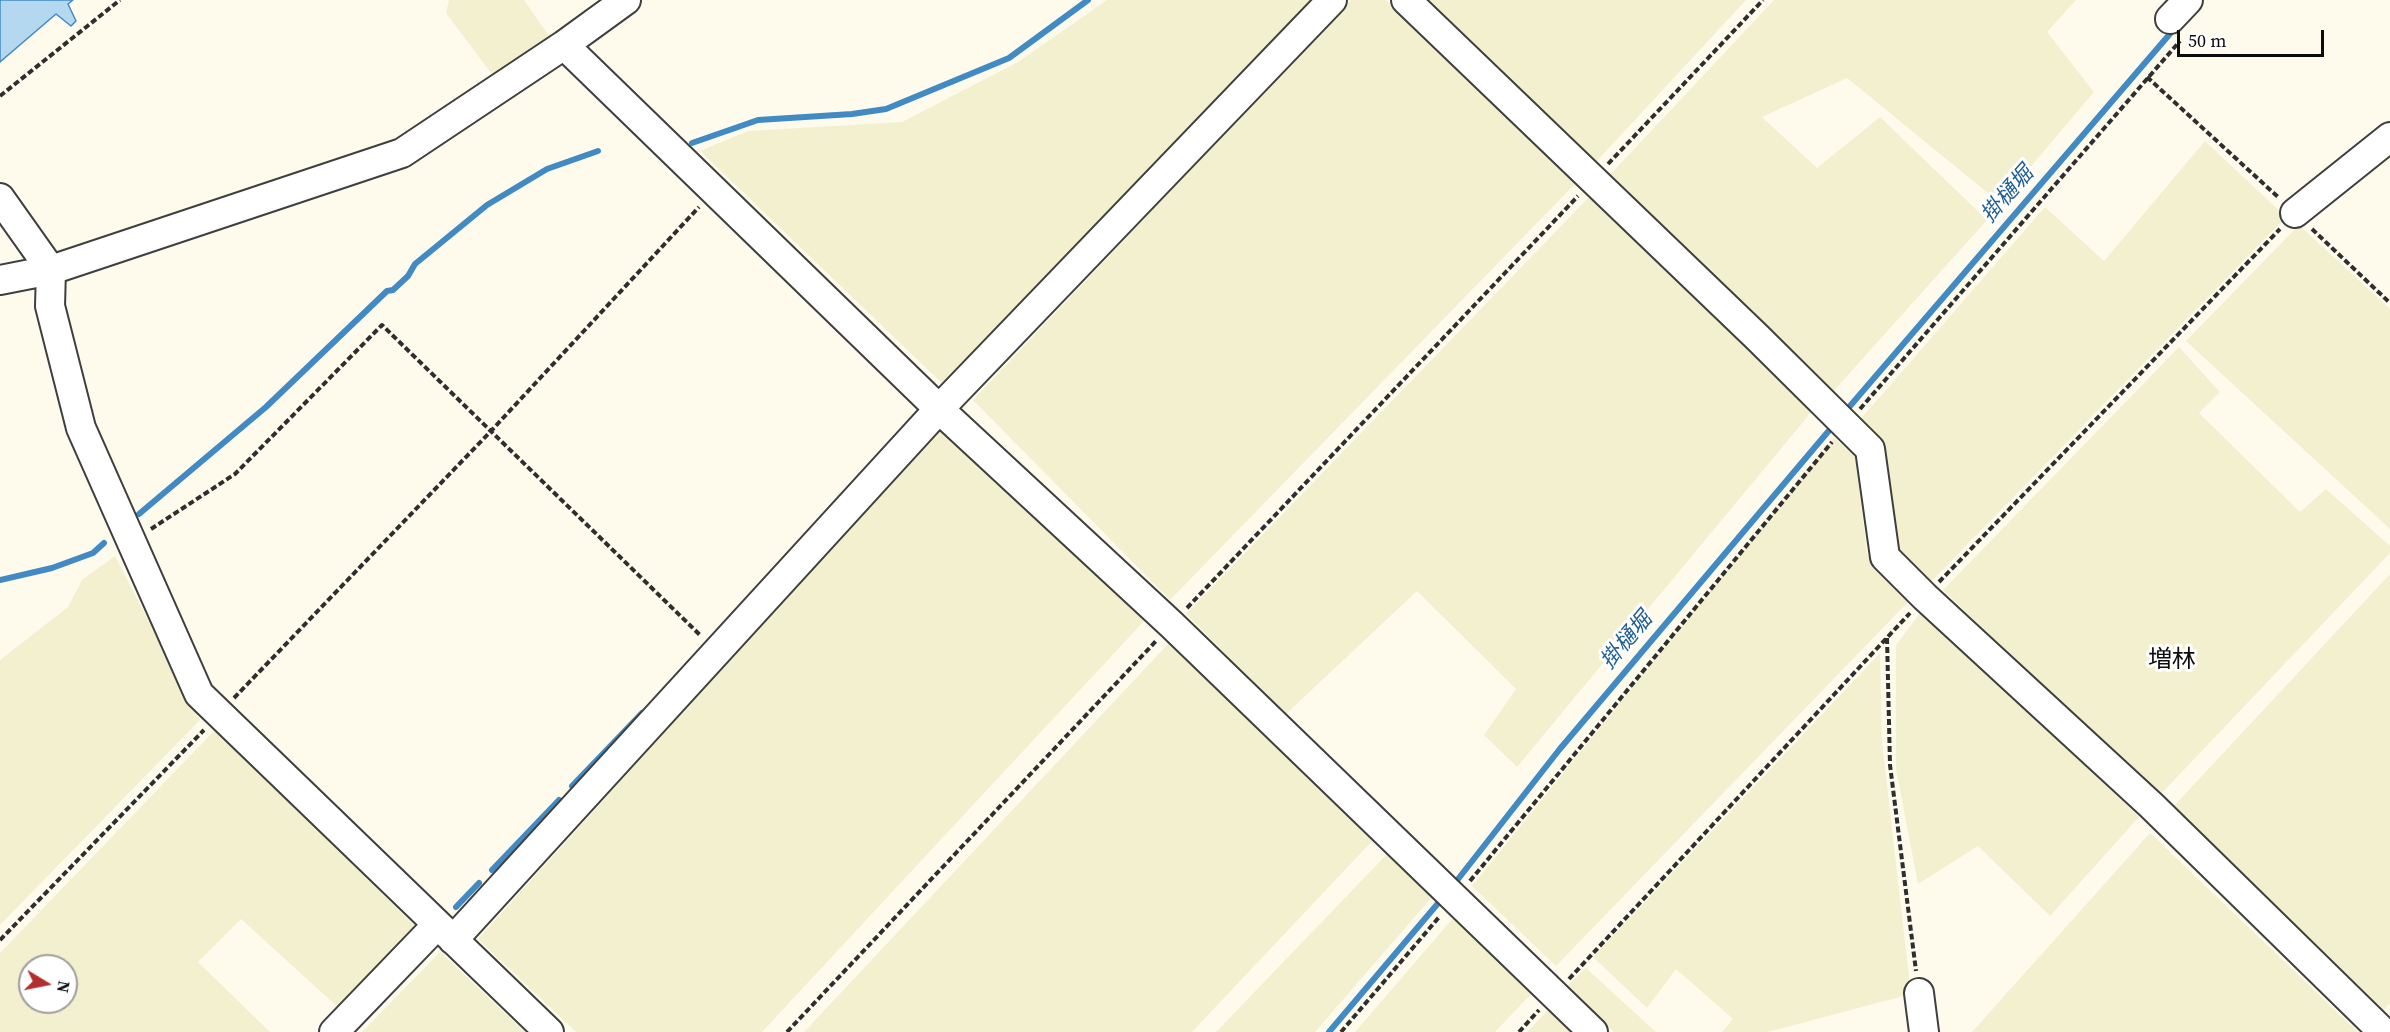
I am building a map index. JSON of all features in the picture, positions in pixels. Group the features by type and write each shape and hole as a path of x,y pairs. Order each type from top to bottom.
{"street":[{"path":"0,280 51,270 402,153 564,45 626,0"},
{"path":"334,1032 445,932 717,652 939,410 1332,0"},
{"path":"1406,0 1870,449 1885,557 1925,597 2152,807 2383,1032"},
{"path":"564,45 939,410 1172,624 1593,1032"},
{"path":"2295,213 2390,137"},
{"path":"0,198 51,270 50,306 81,428 199,694 549,1032"},
{"path":"1919,993 1924,1032"}],"path":[{"path":"0,96 120,0"},
{"path":"787,1032 1763,0"},
{"path":"1341,1032 1450,895 1842,420 2147,78 2181,18"},
{"path":"2147,78 2390,303"},
{"path":"0,940 491,431 714,191"},
{"path":"1554,995 1925,597 2295,213"},
{"path":"131,542 235,474 382,325 717,652"},
{"path":"1887,638 1890,765 1919,993"}],"shaded area":[{"path":"449,0 524,0 549,36 494,77 446,13"},
{"path":"1107,0 1310,0 946,387 700,151 748,131 902,122 1018,62"},
{"path":"1351,0 1386,0 1575,184 1170,600 973,400"},
{"path":"1428,0 1746,0 1596,162"},
{"path":"1774,0 2076,0 2047,32 2094,92 2000,203 1847,78 1762,117 1817,168 1880,117 1987,220 1831,394 1606,179"},
{"path":"2205,141 2286,217 1928,585 1891,553 1859,421 2045,207 2104,261"},
{"path":"1592,194 1813,410 1517,767 1484,735 1516,689 1417,591 1286,714 1186,614"},
{"path":"2299,225 2390,309 2390,529 2186,341"},
{"path":"2179,347 2220,392 2199,413 2300,512 2326,489 2390,546 2390,553 2159,796 1943,590"},
{"path":"942,425 1145,620 762,1032 576,1032 478,939"},
{"path":"1834,438 1855,456 1867,554 1909,601 1556,966 1472,886"},
{"path":"115,556 200,720 0,925 0,660 68,607 82,580"},
{"path":"2390,574 2390,1003 2381,1013 2172,808"},
{"path":"1921,612 2139,817 2050,916 1978,846 1918,884 1896,769 1896,645"},
{"path":"1169,643 1375,838 1192,1032 804,1032"},
{"path":"1880,653 1882,741 1911,994 1768,1032 1722,1032 1733,1019 1676,969 1647,1008 1593,957"},
{"path":"215,730 418,929 341,1010 241,919 198,962 270,1032 0,1032 0,953"},
{"path":"2150,833 2358,1032 1972,1032"},
{"path":"1389,852 1432,897 1315,1032 1216,1032"},
{"path":"1454,917 1533,992 1495,1032 1355,1032"},
{"path":"440,952 525,1032 362,1032"},
{"path":"1586,968 1656,1032 1614,1032 1566,987"},
{"path":"1550,1008 1575,1032 1527,1032"}],"water":[{"path":"0,0 73,0 68,4 76,21 71,26 56,14 0,62"}],"waterway":[{"path":"692,143 758,120 852,114 886,109 1009,58 1088,0"},
{"name":"掛樋堀","path":"1844,413 2175,28"},
{"path":"139,514 266,407 387,291 393,290 408,276 415,264 487,205 547,169 598,151"},
{"name":"掛樋堀","path":"1455,883 1559,750 1832,427"},
{"path":"0,580 52,568 93,553 104,543"},
{"path":"572,786 642,713"},
{"path":"492,870 559,800"},
{"path":"456,907 479,883"},
{"name":"掛樋堀","path":"1329,1032 1440,901"}],"district":[{"name":"増林","path":"2172,661"}]}
